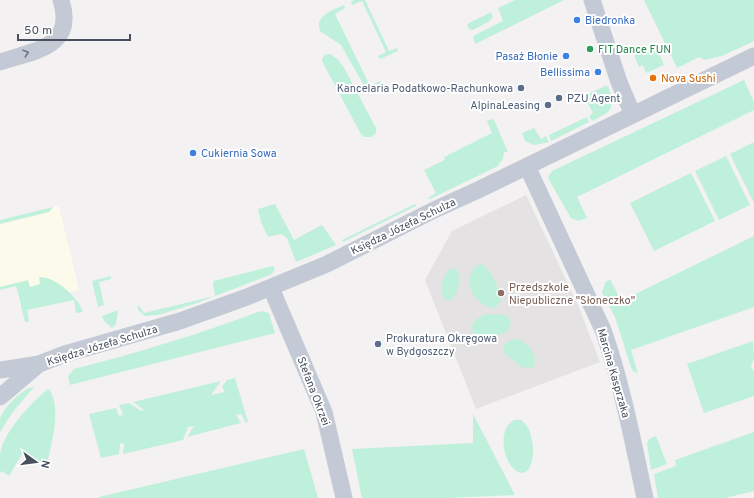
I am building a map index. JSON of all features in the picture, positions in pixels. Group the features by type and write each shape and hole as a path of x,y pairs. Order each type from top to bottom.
{"street":[{"path":"0,62 56,41 63,29 65,20 61,0"},
{"path":"592,0 619,82 633,115"},
{"name":"Księdza Józefa Schulza","path":"0,370 39,364 65,354 187,319 271,288 327,264 432,211 754,56"},
{"name":"Marcina Kasprzaka","path":"527,166 603,330 629,422 645,498"},
{"name":"Stefana Okrzei","path":"271,288 324,412 344,498"},
{"name":"Księdza Józefa Schulza","path":"0,397 39,364"},
{"name":"Księdza Józefa Schulza","path":"0,410 16,383"}],"shaded area":[{"name":"Przedszkole Niepubliczne \"Słoneczko\"","path":"526,195 578,305 600,362 476,409 425,280 452,231"},
{"path":"59,206 79,290 20,307 16,286 0,290 0,220"}],"green space":[{"path":"354,0 365,0 389,51 397,48 398,51 380,59 378,56 386,52 362,1 352,5 351,2"},
{"path":"515,0 564,0 475,44 473,36 503,21 498,8"},
{"path":"644,0 754,0 754,41 722,56 704,60 699,57 677,68"},
{"path":"344,5 345,8 335,14 370,86 380,81 382,84 367,91 341,45 320,31 319,26 322,18 330,11"},
{"path":"491,12 493,17 488,22 473,30 469,29 467,24"},
{"path":"656,46 664,65 646,73 643,65 639,67 634,55"},
{"path":"330,54 343,66 376,128 376,133 371,137 364,137 361,134 322,61 324,55"},
{"path":"744,80 754,102 754,110 577,197 587,218 578,221 571,218 549,180 548,177 552,171"},
{"path":"608,86 612,97 611,108 607,113 592,121 589,116 593,113 584,96"},
{"path":"587,117 589,122 551,141 549,135"},
{"path":"491,119 494,120 508,152 504,152 503,158 498,166 430,199 428,198 436,193 424,170 445,160 444,157 492,133 487,121"},
{"path":"534,128 541,139 546,136 549,142 534,145 525,141 522,133"},
{"path":"754,142 754,203 730,154"},
{"path":"726,156 750,205 719,220 695,171"},
{"path":"691,173 715,221 654,251 630,203"},
{"path":"275,204 294,240 322,225 336,245 296,262 287,238 281,234 268,237 261,222 258,209"},
{"path":"415,204 416,206 343,242 342,240"},
{"path":"53,207 49,212 0,224 0,220"},
{"path":"754,236 754,307 631,350 638,374 632,370 615,317 602,293 605,283 610,279 621,301"},
{"path":"480,264 488,269 500,292 501,302 495,308 487,307 481,303 471,290 470,276 473,269"},
{"path":"273,266 275,269 272,274 197,303 158,315 145,316 139,311 137,306 139,306 144,313 215,296 214,281"},
{"path":"453,268 458,271 458,286 456,294 452,300 447,300 442,293 441,288 443,278 449,270"},
{"path":"111,276 111,279 99,282 104,305 98,307 92,281"},
{"path":"39,277 52,280 65,288 76,300 83,312 76,313 74,300 27,310 29,321 25,322 16,286 0,290 0,287 28,280 30,287 40,284"},
{"path":"118,310 116,324 112,328 104,321 102,316"},
{"path":"261,311 269,313 275,333 70,385 68,376 74,369 168,343"},
{"path":"487,314 507,315 511,322 507,332 491,338 476,336 473,332 472,325 480,317"},
{"path":"517,339 531,349 535,362 532,368 521,367 503,351 503,348 507,343"},
{"path":"753,341 754,358 751,366 754,372 754,396 704,413 687,364"},
{"path":"235,378 248,422 246,423 241,414 236,415 241,423 187,437 194,426 188,427 183,440 123,454 124,443 120,444 119,454 101,458 89,414 116,408 119,416 123,415 119,405 129,403 141,411 144,410 133,402 221,381 211,395 225,392 222,387 227,380"},
{"path":"34,387 12,413 0,432 0,419 9,404 19,394"},
{"path":"48,389 52,395 55,405 55,415 53,439 45,468 22,454 9,476 2,471 0,473 0,454 12,427 26,410"},
{"path":"473,414 515,495 446,498 362,498 352,449 473,443"},
{"path":"514,420 521,420 527,426 532,440 532,462 528,470 520,473 515,470 507,459 504,444 506,430 509,424"},
{"path":"754,432 754,491 725,498 658,498 654,474 676,466 675,460"},
{"path":"656,436 667,464 651,470 647,443 649,439"},
{"path":"304,449 318,498 99,498 99,497"}],"place":[{"name":"Biedronka","path":"577,20"},
{"name":"FIT Dance FUN","path":"590,49"},
{"name":"Pasaż Błonie","path":"566,56"},
{"name":"Bellissima","path":"598,72"},
{"name":"Nova Sushi","path":"653,78"},
{"name":"Kancelaria Podatkowo-Rachunkowa","path":"521,88"},
{"name":"PZU Agent","path":"559,98"},
{"name":"AlpinaLeasing","path":"548,105"},
{"name":"Cukiernia Sowa","path":"193,153"},
{"name":"Przedszkole Niepubliczne \"Słoneczko\"","path":"501,293"},
{"name":"Prokuratura Okręgowa w Bydgoszczy","path":"378,344"}]}
